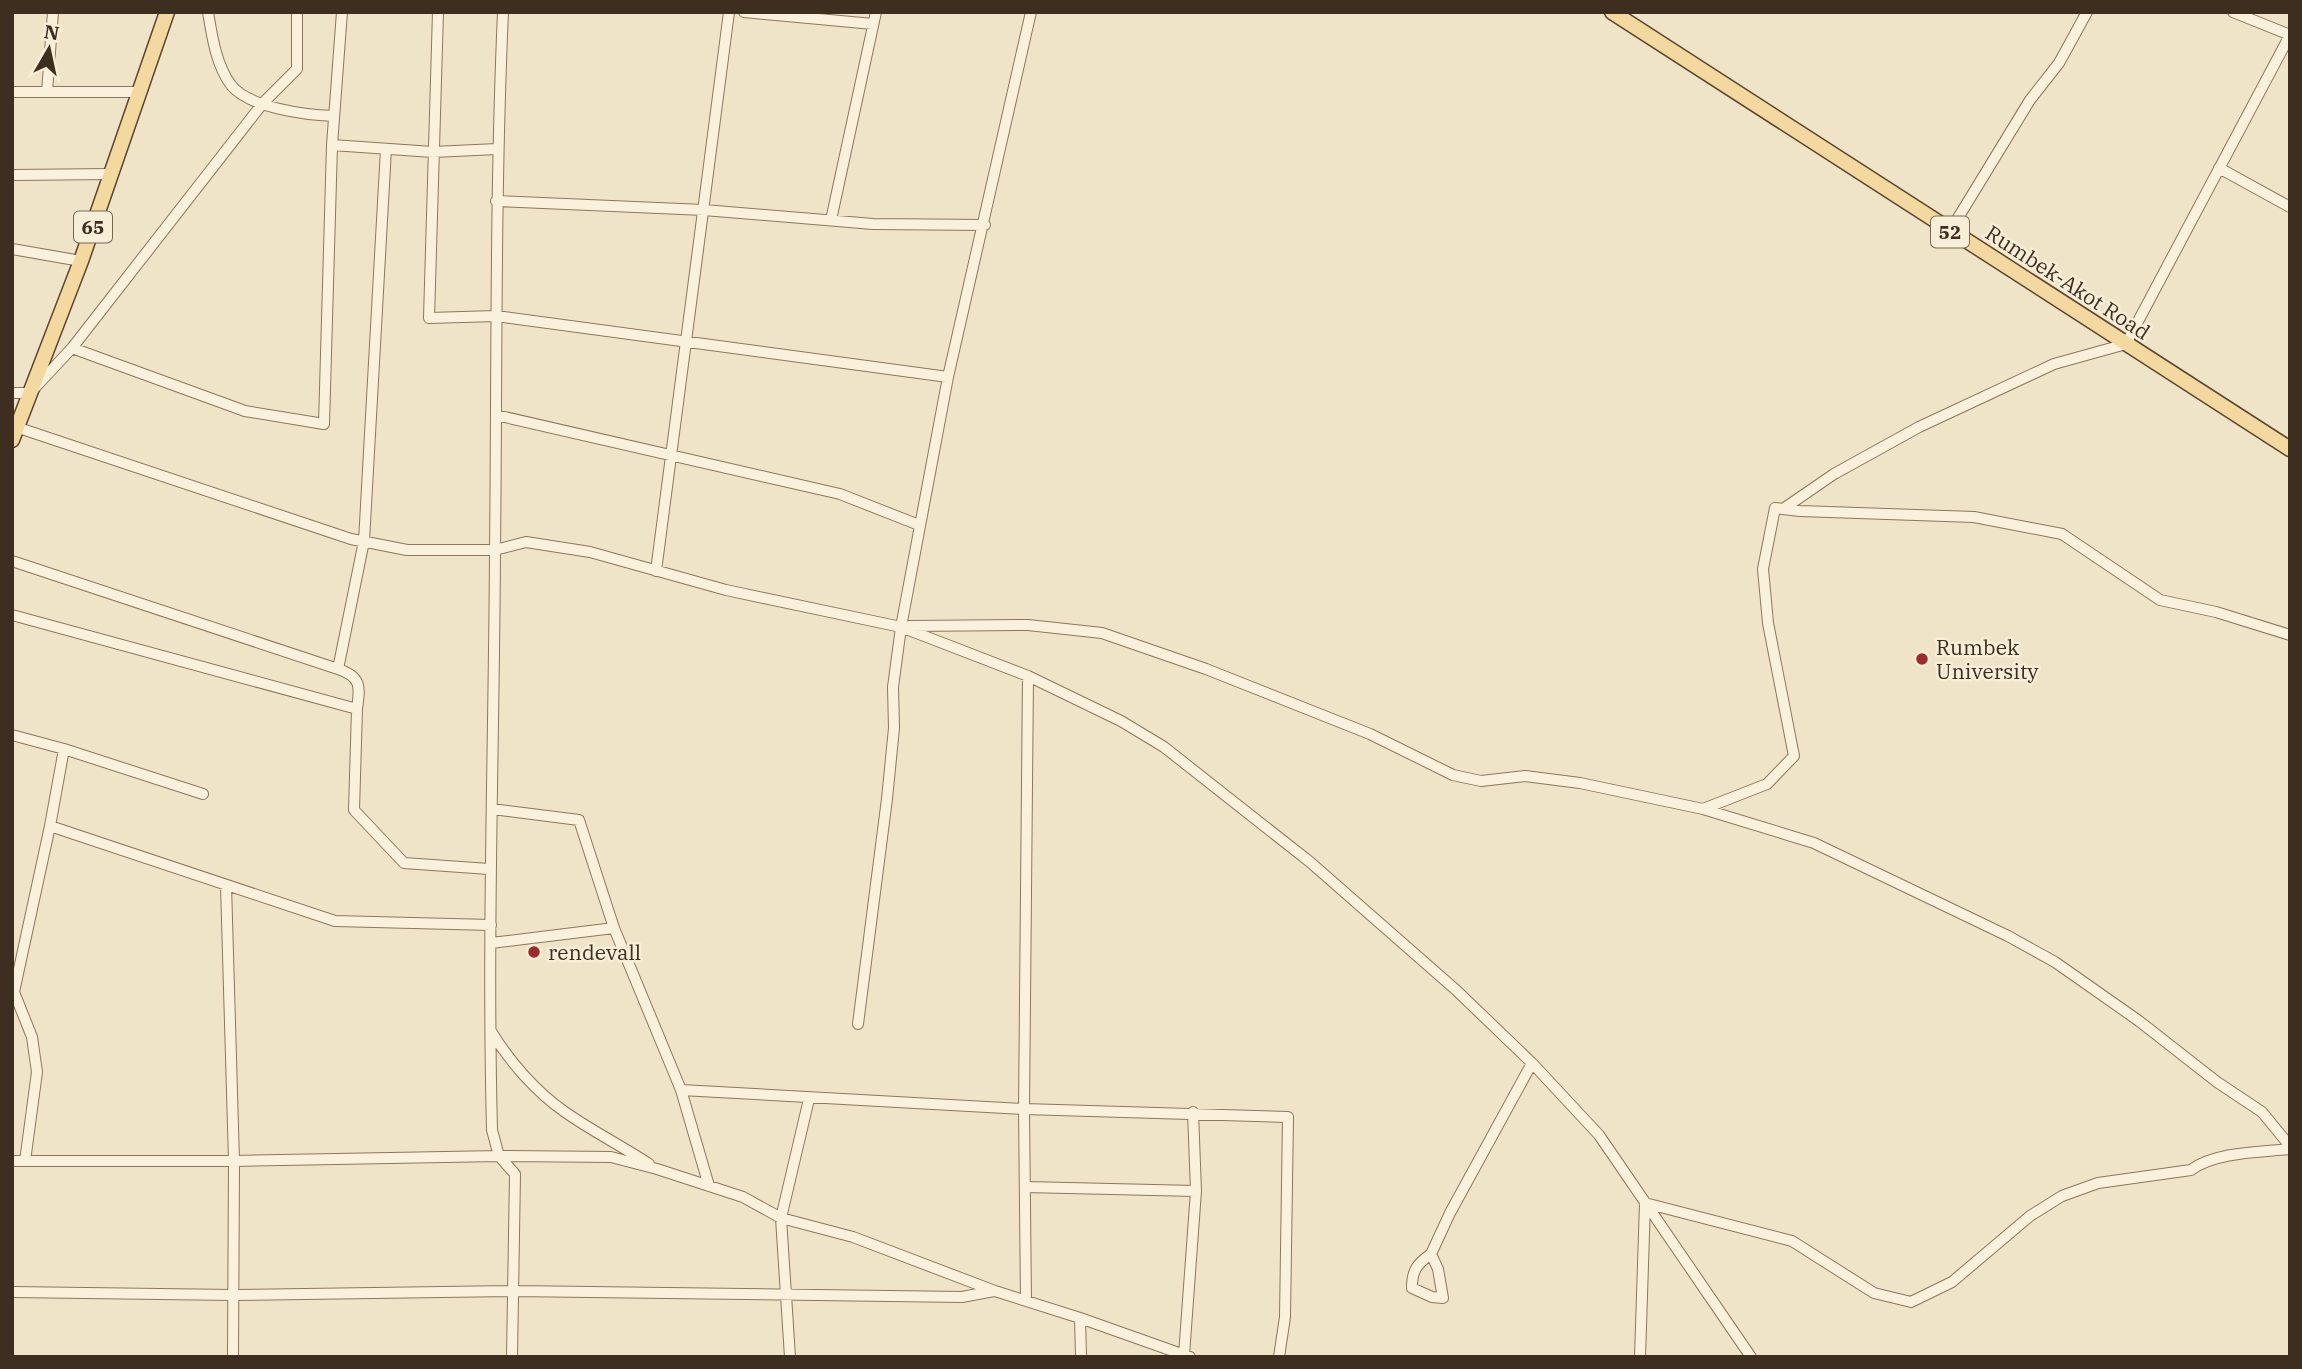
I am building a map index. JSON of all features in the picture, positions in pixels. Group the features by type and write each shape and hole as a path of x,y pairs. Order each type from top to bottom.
{"main road":[{"name":"65","path":"14,433 81,261 167,12"},
{"name":"Rumbek-Akot Road","path":"1612,12 2290,449"}],"street":[{"path":"47,92 52,12"},
{"path":"208,12 222,68 231,85 242,95 307,115 334,116"},
{"path":"12,393 30,393 72,348 263,103 297,69 297,12"},
{"path":"72,348 245,411 324,424 332,145 342,12"},
{"path":"438,12 429,318 496,316 948,377"},
{"path":"503,12 496,149 495,550 489,869 492,1130 499,1156 515,1174 512,1357"},
{"path":"656,572 729,12"},
{"path":"744,12 873,24"},
{"path":"831,220 876,12"},
{"path":"858,1024 873,925 892,752 893,687 901,626 948,377 985,225 1031,12"},
{"path":"1950,231 2030,100 2059,63 2087,12"},
{"path":"1783,509 1834,474 1919,427 2054,364 2126,344 2290,35 2233,12"},
{"path":"12,92 139,92"},
{"path":"332,145 433,152 496,149"},
{"path":"338,669 363,541 386,149"},
{"path":"2219,168 2290,207"},
{"path":"12,174 112,174"},
{"path":"496,201 704,210 873,224 985,225"},
{"path":"12,249 81,261"},
{"path":"496,415 840,494 919,525"},
{"path":"14,433 363,541 407,550 495,550 526,542 590,552 726,590 901,626 1028,676 1121,722 1164,747 1347,894 1456,990 1532,1063 1599,1135 1751,1357"},
{"path":"1703,809 1767,784 1794,756 1768,622 1763,569 1775,508 1974,517 2062,534 2160,600 2216,612 2290,635"},
{"path":"12,561 352,674 359,691 354,810 404,863 489,869"},
{"path":"12,615 357,709"},
{"path":"901,626 1028,625 1102,633 1206,669 1370,734 1453,775 1481,781 1525,776 1580,783 1703,809 1814,843 2055,962 2139,1021 2217,1082 2262,1112 2290,1147"},
{"path":"1026,1301 1024,1110 1028,676"},
{"path":"12,735 204,794"},
{"path":"25,1161 37,1072 32,1037 14,992 64,749"},
{"path":"492,809 579,820 614,928 681,1090 709,1186"},
{"path":"50,826 335,922 491,925"},
{"path":"226,885 234,1161 233,1357"},
{"path":"491,943 614,928"},
{"path":"491,1031 504,1052 564,1111 657,1169"},
{"path":"1431,1254 1450,1213 1532,1063"},
{"path":"681,1090 1024,1110 1193,1112 1288,1117 1285,1317 1279,1357"},
{"path":"790,1357 782,1218 809,1099"},
{"path":"12,1161 611,1157 743,1197 782,1218 853,1237 995,1291 1187,1356 1196,1191 1193,1112"},
{"path":"1645,1203 1792,1241 1874,1293 1911,1302 1952,1282 2030,1216 2062,1196 2098,1182 2192,1170 2201,1163 2239,1154 2290,1147"},
{"path":"1025,1187 1196,1191"},
{"path":"1640,1357 1645,1203"},
{"path":"12,1292 233,1295 513,1291 962,1297 995,1291"},
{"path":"1080,1318 1081,1357"}],"place":[{"name":"Rumbek University","path":"1922,659"},
{"name":"rendevall","path":"534,952"}]}
